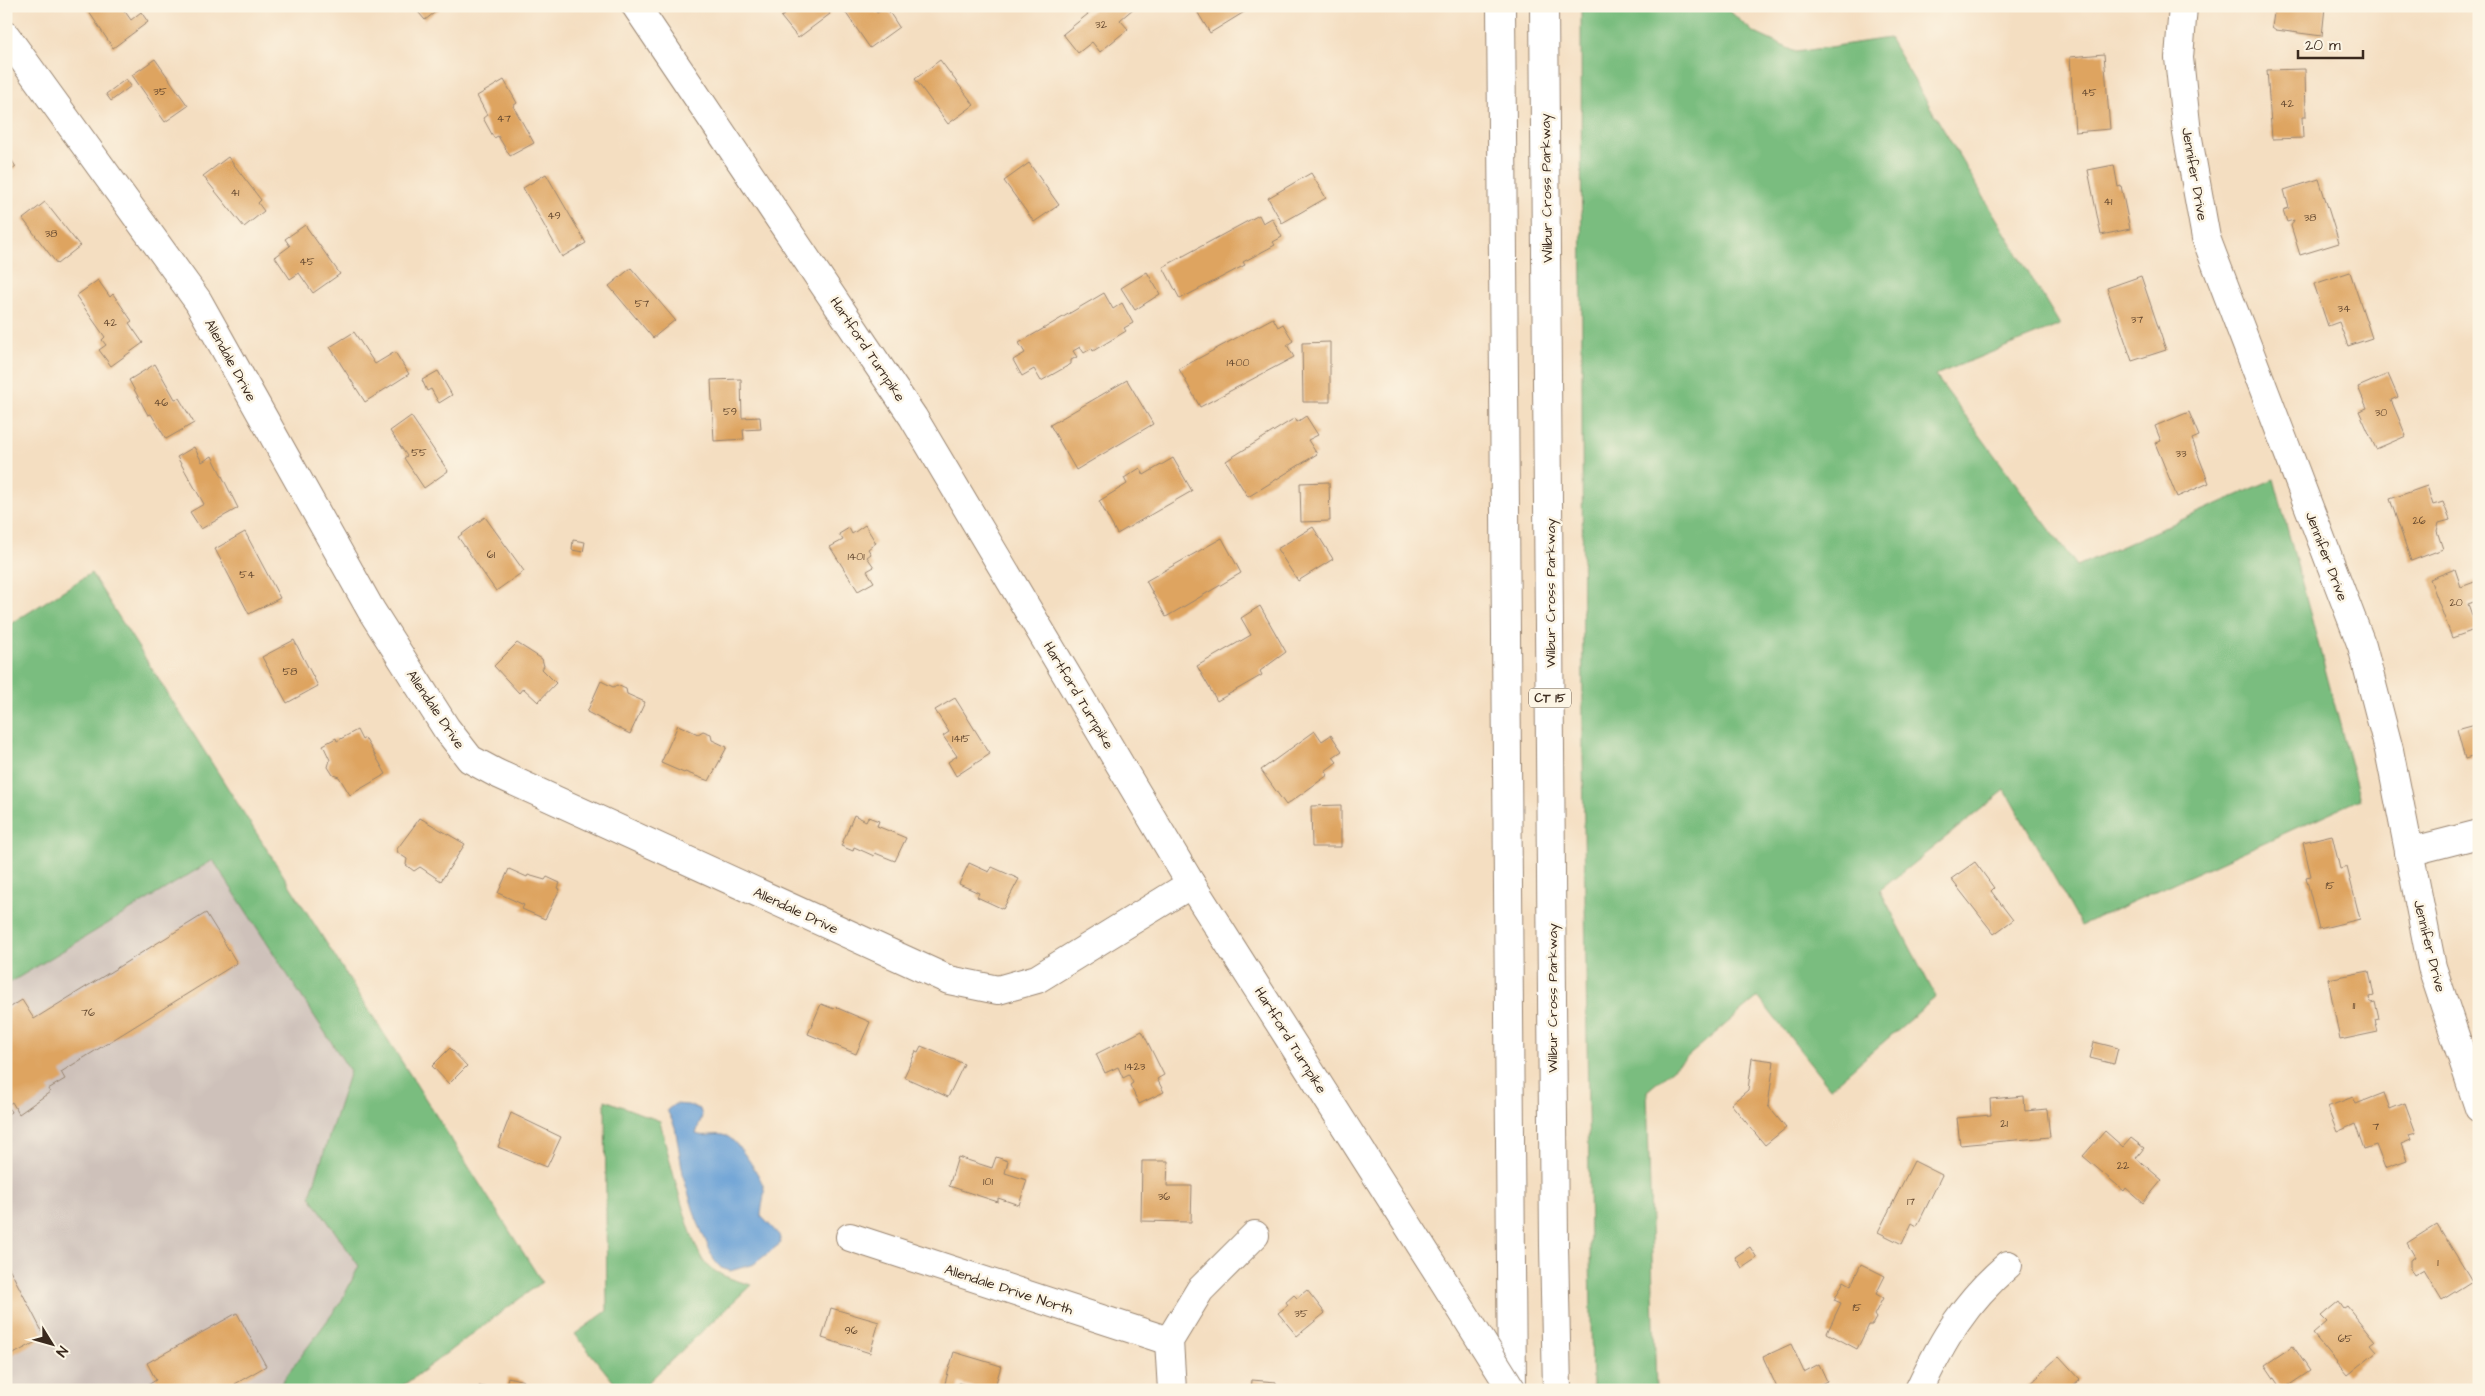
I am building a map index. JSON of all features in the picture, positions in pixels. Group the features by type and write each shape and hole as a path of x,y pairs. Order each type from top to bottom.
{"main road":[{"name":"Hartford Turnpike","path":"636,6 913,417 1191,884 1512,1390"},
{"path":"1501,6 1512,1390"},
{"name":"Wilbur Cross Parkway","path":"1544,6 1554,1245 1557,1390"},
{"name":"Jennifer Drive","path":"2183,6 2179,58 2187,133 2206,238 2362,646 2389,750 2432,967 2479,1108"},
{"name":"Allendale Drive","path":"6,36 198,301 371,610 446,728 470,759 496,773 949,980 998,990 1037,979 1191,884"},
{"path":"2409,852 2479,834"},
{"path":"1172,1390 1169,1341 1200,1290 1255,1235"},
{"name":"Allendale Drive North","path":"850,1237 1169,1341"},
{"path":"1919,1390 1951,1327 1963,1310 1989,1281 2008,1265"}],"shaded area":[{"path":"213,859 350,1071 310,1196 359,1266 341,1302 276,1390 6,1390 6,985"}],"green space":[{"path":"1581,6 1724,6 1753,32 1796,52 1889,38 2060,325 1935,375 2077,566 2274,479 2360,799 2081,925 2005,790 1880,890 1936,997 1830,1088 1758,997 1647,1091 1656,1390 1592,1390 1583,758"},
{"path":"91,573 542,1282 397,1390 276,1390 341,1302 359,1266 310,1196 350,1071 213,860 6,985 6,627"},
{"path":"605,1100 660,1121 686,1219 700,1255 706,1264 716,1272 751,1285 640,1390 620,1390 575,1334 607,1311"}],"water":[{"path":"675,1104 688,1105 700,1109 702,1116 696,1134 722,1135 730,1138 742,1151 759,1177 764,1189 761,1216 779,1235 781,1243 754,1264 730,1271 721,1268 714,1260 696,1218 684,1179 675,1127 667,1110"}],"building":[{"path":"85,6 121,6 131,20 141,12 148,22 113,48"},
{"path":"413,6 443,6 425,20"},
{"path":"796,6 824,6 830,14 798,38 781,17"},
{"path":"841,6 873,6 877,13 886,7 899,27 870,48"},
{"path":"1098,6 1132,6 1134,8 1120,20 1128,29 1100,52 1092,42 1078,53 1063,34"},
{"path":"1209,6 1254,6 1210,33 1198,13"},
{"path":"2275,6 2325,7 2322,36 2276,30 2272,27"},
{"path":"2104,54 2110,129 2075,132 2070,57"},
{"path":"155,59 188,106 165,122 132,75"},
{"path":"940,60 974,105 948,124 915,79"},
{"path":"2305,69 2306,117 2302,117 2303,138 2272,139 2267,70"},
{"path":"126,79 131,86 111,101 106,94"},
{"path":"504,80 517,103 513,106 534,143 510,156 498,136 494,138 483,118 487,115 477,96"},
{"path":"6,152 16,167 6,174"},
{"path":"228,157 261,200 258,203 264,211 244,227 203,176"},
{"path":"1029,163 1059,205 1034,222 1004,181"},
{"path":"2114,165 2118,187 2121,186 2130,229 2101,235 2088,170"},
{"path":"1311,173 1326,198 1282,223 1268,198"},
{"path":"546,174 586,243 562,257 523,188"},
{"path":"2319,179 2339,243 2300,255 2291,226 2294,220 2287,222 2283,210 2289,208 2284,190"},
{"path":"45,202 80,246 57,264 23,219"},
{"path":"1259,215 1263,223 1272,218 1282,237 1273,242 1275,245 1243,262 1245,265 1180,299 1163,267"},
{"path":"305,225 340,274 313,293 299,273 290,279 275,257 290,246 285,239"},
{"path":"631,268 675,320 653,338 609,286"},
{"path":"1147,272 1160,294 1135,310 1121,288"},
{"path":"2350,272 2372,338 2348,346 2339,322 2328,326 2314,284"},
{"path":"2141,276 2166,350 2132,361 2107,288"},
{"path":"98,280 110,297 113,294 132,321 129,323 143,343 111,366 99,350 106,345 102,340 105,337 76,296"},
{"path":"1104,293 1113,309 1122,303 1133,323 1124,328 1126,331 1093,351 1092,348 1084,353 1080,347 1073,351 1077,357 1071,360 1071,364 1041,381 1034,369 1022,376 1013,360 1025,353 1019,343"},
{"path":"1273,318 1278,327 1283,324 1293,341 1287,345 1294,357 1200,407 1179,369"},
{"path":"354,332 375,364 395,352 409,374 365,402 330,347"},
{"path":"1330,342 1330,402 1303,402 1302,343"},
{"path":"155,364 175,399 179,398 194,423 166,439 151,414 148,415 129,380"},
{"path":"438,371 452,395 439,403 431,389 427,391 422,380"},
{"path":"2388,374 2398,397 2391,400 2406,436 2376,449 2359,411 2367,408 2358,387"},
{"path":"741,379 742,418 760,417 761,429 743,430 744,439 714,441 711,380"},
{"path":"1127,380 1153,424 1076,470 1050,425"},
{"path":"2189,412 2199,436 2192,439 2209,483 2177,497 2155,443 2161,441 2155,426"},
{"path":"411,416 448,471 424,488 404,458 407,456 390,431"},
{"path":"1306,416 1318,435 1308,440 1317,454 1248,497 1226,461 1295,418 1297,422"},
{"path":"194,447 202,462 212,456 238,508 201,529 190,512 204,504 177,457"},
{"path":"1173,458 1192,491 1117,534 1099,501 1127,484 1124,478 1140,468 1144,475"},
{"path":"1329,482 1330,521 1301,522 1300,483"},
{"path":"2427,486 2433,505 2443,502 2450,520 2439,523 2437,531 2443,549 2411,561 2390,499"},
{"path":"485,517 524,571 496,591 458,537"},
{"path":"865,525 876,543 868,549 871,554 867,557 874,567 867,571 874,582 858,591 830,547 843,540 839,534 849,528 852,534"},
{"path":"1313,527 1333,559 1298,581 1277,549"},
{"path":"245,532 280,598 249,614 215,549"},
{"path":"1222,538 1241,573 1166,617 1146,581"},
{"path":"573,540 585,542 583,552 572,550"},
{"path":"2455,569 2461,587 2477,581 2479,600 2468,604 2477,629 2452,638 2430,579"},
{"path":"1260,606 1286,652 1260,671 1262,675 1217,701 1197,666 1251,635 1241,618"},
{"path":"294,640 318,686 287,703 262,657"},
{"path":"517,643 542,659 544,666 542,669 556,683 538,702 523,688 519,693 494,666"},
{"path":"601,681 613,687 617,685 626,689 627,694 645,702 630,734 587,712"},
{"path":"955,698 990,754 956,776 948,762 957,756 943,736 949,732 935,710"},
{"path":"2479,723 2479,755 2465,759 2457,729"},
{"path":"678,725 698,734 703,731 711,734 712,740 727,747 709,781 661,763"},
{"path":"357,730 362,740 365,738 386,774 350,795 339,777 333,775 328,767 330,760 323,745 336,738 337,741"},
{"path":"1315,731 1322,741 1331,735 1342,751 1333,757 1337,762 1325,771 1328,775 1286,805 1261,770"},
{"path":"1341,805 1341,847 1312,847 1311,806"},
{"path":"854,815 866,821 868,817 879,821 877,826 906,838 895,861 875,853 874,856 854,847 853,851 841,846"},
{"path":"420,818 465,844 441,881 420,867 414,871 406,865 407,859 398,853 397,849"},
{"path":"2332,835 2340,869 2347,867 2360,919 2319,929 2306,877 2311,876 2303,842"},
{"path":"1975,862 1994,888 1991,891 2013,920 1994,934 1951,879"},
{"path":"969,863 989,872 992,867 1019,879 1003,909 977,897 979,893 959,884"},
{"path":"509,869 527,877 528,875 545,880 547,877 560,883 558,888 560,889 545,919 522,909 524,905 498,893"},
{"path":"206,913 237,963 61,1072 65,1079 48,1089 50,1092 19,1114 12,1102 7,1105 11,1112 6,1115 6,1010 22,1000 34,1019"},
{"path":"2369,971 2374,996 2370,997 2371,1003 2375,1002 2379,1019 2375,1020 2378,1032 2340,1040 2328,979"},
{"path":"821,1004 834,1009 835,1007 870,1022 856,1054 808,1034"},
{"path":"1142,1031 1164,1075 1157,1079 1164,1092 1139,1104 1130,1085 1133,1083 1129,1075 1123,1078 1118,1067 1105,1073 1096,1054"},
{"path":"2094,1042 2118,1048 2114,1064 2090,1058"},
{"path":"921,1046 964,1064 948,1097 904,1077 916,1051 918,1052"},
{"path":"450,1048 467,1066 449,1084 432,1066"},
{"path":"1752,1058 1774,1061 1768,1106 1786,1128 1765,1145 1731,1104 1748,1090"},
{"path":"2384,1093 2390,1109 2405,1103 2416,1133 2409,1135 2411,1140 2401,1144 2407,1160 2385,1168 2376,1145 2364,1149 2355,1124 2337,1132 2327,1107 2353,1097 2356,1104"},
{"path":"2024,1096 2025,1111 2047,1109 2050,1137 1960,1145 1957,1118 1991,1115 1990,1099"},
{"path":"511,1113 561,1137 547,1167 498,1147"},
{"path":"2105,1131 2123,1147 2131,1138 2144,1148 2136,1158 2162,1180 2143,1203 2126,1188 2124,1191 2083,1156"},
{"path":"958,1157 992,1168 996,1157 1008,1161 1005,1173 1027,1180 1019,1205 998,1198 998,1202 949,1186"},
{"path":"1142,1161 1168,1161 1167,1186 1192,1186 1191,1222 1141,1221"},
{"path":"1914,1161 1942,1175 1917,1226 1912,1223 1902,1244 1878,1232"},
{"path":"2437,1224 2472,1281 2442,1300 2424,1270 2414,1276 2410,1269 2410,1260 2415,1257 2407,1243"},
{"path":"1750,1247 1757,1258 1742,1268 1735,1257"},
{"path":"6,1262 45,1337 6,1358"},
{"path":"1861,1264 1885,1276 1876,1294 1883,1298 1874,1315 1876,1318 1872,1325 1869,1325 1857,1349 1827,1333 1841,1303 1834,1300 1844,1281 1851,1285"},
{"path":"1307,1290 1325,1313 1297,1336 1278,1313 1288,1305 1286,1302 1294,1295 1297,1298"},
{"path":"2339,1301 2344,1308 2347,1306 2375,1341 2371,1344 2377,1351 2347,1375 2313,1334 2327,1322 2321,1316"},
{"path":"831,1308 879,1322 870,1353 822,1338"},
{"path":"237,1313 266,1366 235,1384 238,1390 140,1390 156,1380 147,1363"},
{"path":"1791,1344 1804,1372 1819,1364 1827,1381 1809,1390 1778,1390 1763,1357"},
{"path":"2293,1346 2310,1371 2282,1390 2265,1365"},
{"path":"954,1352 1001,1366 994,1390 975,1390 976,1388 959,1383 957,1390 943,1390"},
{"path":"2059,1356 2080,1379 2068,1390 2023,1390"},
{"path":"508,1377 524,1381 522,1390 505,1390"},
{"path":"1252,1380 1276,1382 1276,1390 1251,1390"},
{"path":"479,1386 494,1389 494,1390 478,1390"}]}
